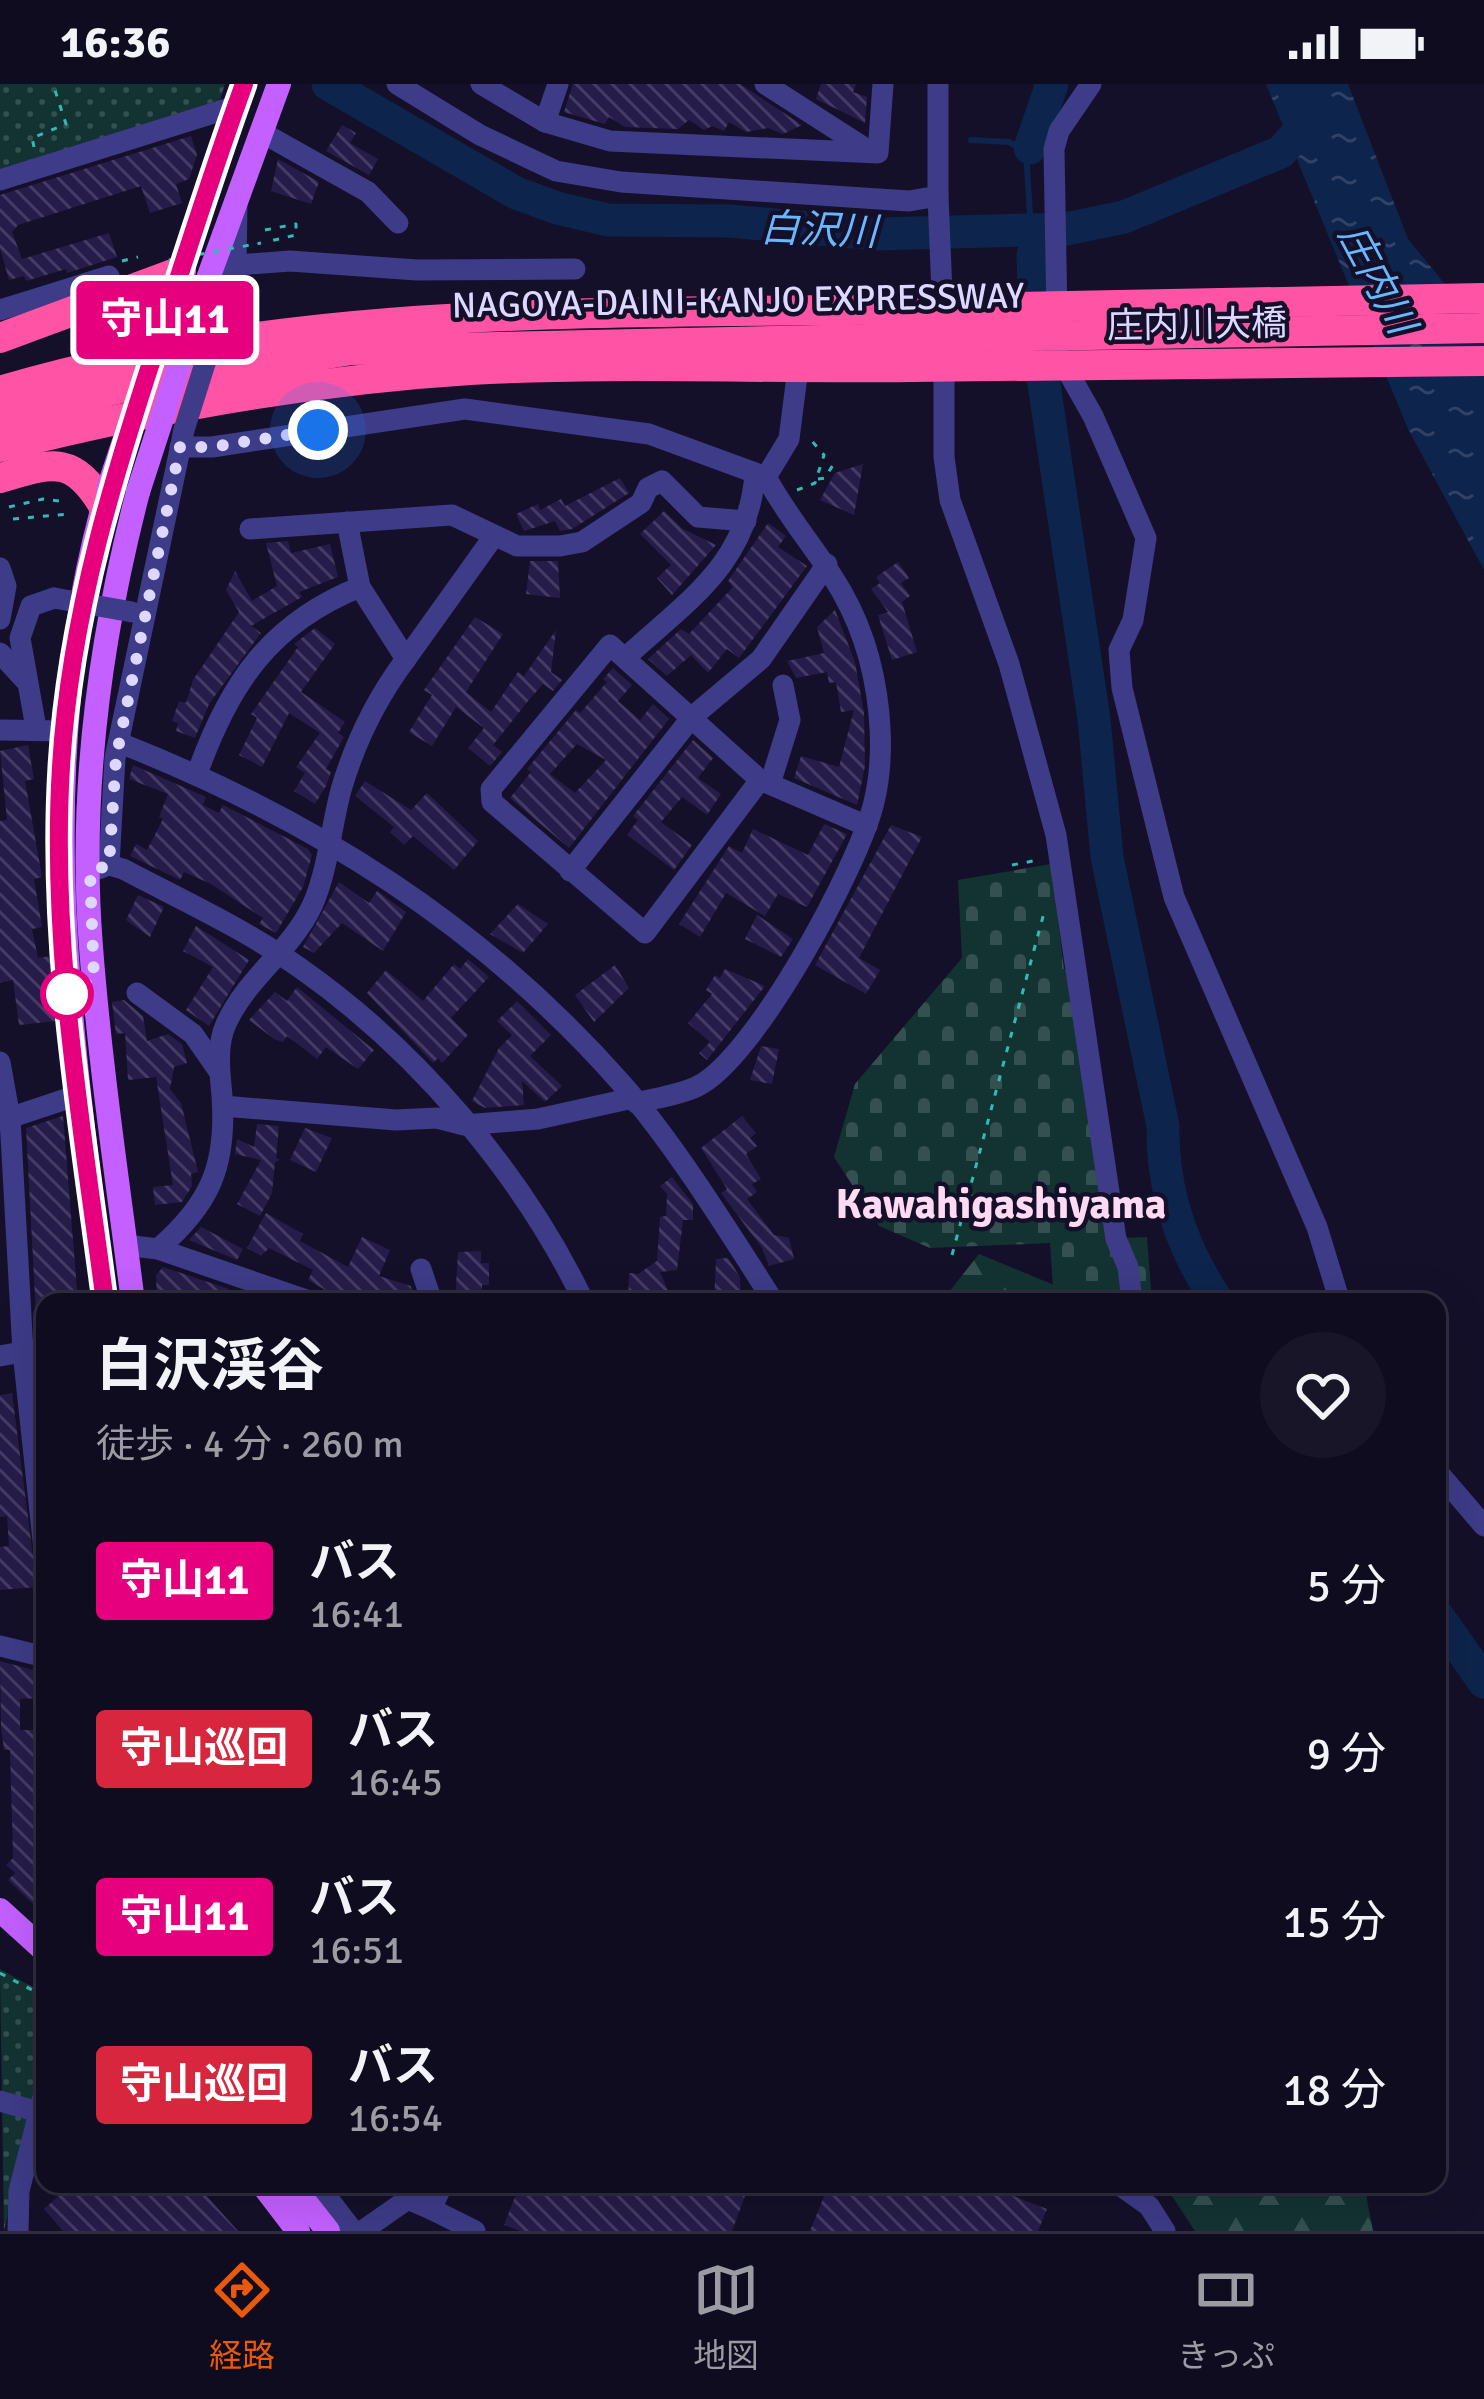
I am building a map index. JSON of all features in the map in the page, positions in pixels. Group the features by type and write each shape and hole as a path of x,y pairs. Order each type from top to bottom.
{"highway":[{"path":"0,338 174,276"},
{"name":"NAGOYA-DAINI-KANJO EXPRESSWAY","path":"0,391 231,339 458,317 915,338 1484,298"},
{"name":"NAGOYA-DAINI-KANJO EXPRESSWAY","path":"0,419 121,388 351,350 1484,328"},
{"path":"0,447 102,421 345,382 472,370 798,368 915,338"},
{"name":"庄内川大橋","path":"915,338 1484,361"},
{"path":"5,492 49,464 82,474 106,497"}],"main road":[{"path":"132,1293 90,943 100,869 95,724 118,571 138,492 215,293 236,200 279,84"},
{"path":"104,1293 60,904 64,731 78,618 106,497 174,276 240,95"},
{"path":"0,1910 36,1942"},
{"path":"269,2193 298,2231"},
{"path":"298,2193 328,2231"}],"street":[{"path":"397,84 480,135 556,171 621,182 940,203"},
{"path":"481,84 544,122 610,141 878,153 883,84"},
{"path":"544,122 558,84"},
{"path":"765,84 871,152"},
{"path":"938,84 944,457 950,500 1009,664 1059,856 1116,1239 1128,1267 1131,1293"},
{"path":"1091,84 1059,131 1052,195 1059,356 1093,416 1146,538 1133,620 1119,650 1122,688 1174,897 1317,1227 1337,1293"},
{"path":"0,180 240,95"},
{"path":"261,132 368,192 398,223"},
{"path":"236,200 236,265 215,293 139,612 100,869 215,917 357,1011 409,1059 464,1125 558,1249 580,1293"},
{"path":"236,265 290,261 417,270 575,269"},
{"path":"0,310 112,270"},
{"path":"39,298 67,316"},
{"path":"626,657 735,552 760,476 782,456 794,424 798,368"},
{"path":"182,440 212,447 465,409 649,434 760,476 847,592 864,644 880,728 868,826 828,908 746,1046 700,1086 538,1119 464,1125 437,1118 396,1120 223,1106"},
{"path":"250,529 452,514 494,536 536,548 582,542 662,481 698,517 746,521"},
{"path":"347,522 360,587 406,659"},
{"path":"158,1249 194,1217 214,1180 221,1153 223,1106 218,1070 225,1026 263,965 279,956 312,905 358,738 406,659 494,536"},
{"path":"570,871 692,717 761,659 827,564"},
{"path":"0,568 6,586 0,619"},
{"path":"197,774 218,714 285,627 318,604 360,587"},
{"path":"36,728 25,680 23,620 31,606 54,598 139,612"},
{"path":"783,685 790,720 765,782 645,933 492,802 491,789 610,646 765,782 868,826"},
{"path":"0,653 25,680"},
{"path":"0,730 64,731"},
{"path":"120,743 197,774 330,840 480,946 635,1101 768,1293"},
{"path":"137,993 193,1034 218,1070"},
{"path":"0,1062 36,1388"},
{"path":"5,1120 78,1095"},
{"path":"125,1245 158,1249 286,1293"},
{"path":"421,1269 429,1293"},
{"path":"0,1356 34,1350"},
{"path":"1446,1482 1484,1526"},
{"path":"0,1646 36,1655"},
{"path":"0,2101 36,2112"},
{"path":"18,2231 19,2191 36,2125"},
{"path":"325,2193 358,2231 408,2199 475,2231"},
{"path":"431,2209 439,2193"},
{"path":"1131,2193 1149,2206 1166,2231"}],"path":[{"path":"39,167 32,138 66,124 53,84"},
{"path":"174,276 296,235 296,224 265,230"},
{"path":"112,270 138,256"},
{"path":"784,493 809,488 817,478 824,455 810,440"},
{"path":"817,478 824,478 836,460"},
{"path":"5,492 66,502"},
{"path":"14,519 68,514"},
{"path":"1012,865 1059,856"},
{"path":"952,1255 1047,900"},
{"path":"0,1973 36,1992"}],"green space":[{"path":"0,84 225,84 220,100 0,171"},
{"path":"1051,864 1064,969 1087,974 1122,1238 1147,1237 1151,1293 1053,1293 1050,1243 930,1248 879,1226 834,1157 855,1084 962,958 958,880"},
{"path":"979,1254 1054,1285 1054,1293 948,1293"},
{"path":"0,1969 36,1989 36,2087 4,2231"},
{"path":"1366,2193 1373,2231 1195,2231 1172,2196"}],"water":[{"name":"庄内川","path":"1266,84 1348,84 1408,239 1484,332 1484,570 1408,429"}],"building":[{"path":"573,84 740,84 802,125 783,134 768,128 746,132 729,122 724,131 712,126 704,130 689,120 678,129 625,127 609,117 605,124 564,112"},
{"path":"821,84 856,84 853,92 867,97 865,123 816,99"},
{"path":"342,125 356,133 350,143 378,159 369,175 326,151"},
{"path":"191,136 197,155 189,179 176,184 182,203 150,213 141,186 18,225 12,232 22,259 109,233 117,257 67,273 66,269 26,281 24,276 9,280 0,248 0,195"},
{"path":"278,159 319,182 311,204 271,191"},
{"path":"863,464 854,515 820,500 835,473"},
{"path":"620,478 629,493 572,529 560,531 555,521 524,531 516,514 538,504 540,510 561,499 565,506"},
{"path":"664,511 683,529 716,545 672,595 657,578 671,565 640,534"},
{"path":"768,523 786,536 778,547 807,566 739,658 727,649 708,673 691,655 667,676 648,659 681,629 689,634 733,587 728,581"},
{"path":"288,541 291,553 330,544 338,577 299,592 302,597 251,626 261,633 209,704 195,738 176,731 178,723 172,721 179,701 186,703 193,680 239,612 226,590 235,571 252,601 277,586 266,543"},
{"path":"530,561 558,561 560,598 526,594"},
{"path":"898,562 909,578 901,583 910,596 902,602 917,652 892,660 878,615 888,612 871,589 880,583 876,577"},
{"path":"835,610 855,662 864,713 865,766 857,805 794,778 801,756 839,767 854,710 841,712 836,682 829,683 827,672 796,678 787,661 824,653 817,627"},
{"path":"475,617 503,634 466,692 491,712 518,672 524,676 556,630 551,672 562,680 553,691 543,684 528,701 493,745 502,752 490,766 468,748 484,728 456,707 432,746 409,732 432,695 424,690"},
{"path":"315,628 335,644 301,692 345,722 338,733 344,737 326,769 331,772 315,804 294,791 305,773 296,767 320,733 289,713 262,767 239,755 257,718 251,714 298,647 294,644"},
{"path":"613,668 632,685 618,701 640,720 653,704 669,719 569,848 510,798 531,772 527,769 576,710 580,713 607,682 603,679","holes":["577,744 606,760 575,793 550,774"]},
{"path":"693,740 713,758 698,778 721,794 707,815 682,797 661,822 692,845 674,870 627,835 638,820 633,816"},
{"path":"28,745 34,779 25,781 42,877 34,879 42,927 32,929 38,958 51,956 56,1021 19,1025 13,980 0,983 0,821 7,820 0,751"},
{"path":"133,765 206,797 203,805 219,813 223,805 308,849 312,855 303,887 276,933 259,924 263,918 211,884 184,872 180,880 130,856 136,844 147,850 163,819 159,817 168,794 129,779"},
{"path":"365,781 411,810 427,793 478,841 454,870 413,836 404,845 390,832 394,827 355,796"},
{"path":"824,824 847,834 807,907 778,894 765,916 726,893 700,937 679,924 729,846 742,853 753,829 808,855"},
{"path":"891,825 922,837 859,958 880,970 866,994 815,965"},
{"path":"339,882 369,903 377,891 406,912 383,951 342,923 314,953 303,947"},
{"path":"138,895 164,907 150,937 126,920"},
{"path":"518,904 548,924 523,953 490,934"},
{"path":"757,915 793,939 781,957 745,939"},
{"path":"196,926 249,960 209,1026 186,1010 213,967 183,951"},
{"path":"468,959 489,977 451,1018 468,1035 442,1063 438,1058 433,1063 367,993 386,970 423,1001 454,964 460,969"},
{"path":"615,965 629,988 594,1022 575,995"},
{"path":"725,969 765,986 707,1060 699,1053 710,1042 688,1023 712,994 706,990 715,975 720,978"},
{"path":"297,987 374,1050 358,1069 326,1047 317,1059 287,1036 283,1042 274,1039 249,1020 275,992 287,1001"},
{"path":"124,1000 143,1016 147,1041 168,1034 182,1044 187,1063 174,1067 170,1089 181,1103 198,1172 191,1174 192,1186 182,1202 155,1205 153,1187 173,1185 156,1077 128,1080 125,1033 116,1034 112,1002"},
{"path":"517,1001 551,1035 530,1056 562,1086 545,1102 522,1081 524,1105 485,1108 472,1101 499,1048 512,1035 497,1021"},
{"path":"761,1046 779,1049 772,1084 750,1080"},
{"path":"63,1116 77,1293 36,1293 36,1315 26,1128"},
{"path":"742,1116 756,1133 750,1138 757,1146 746,1154 761,1179 752,1184 757,1192 747,1199 774,1235 789,1238 794,1259 769,1266 762,1248 721,1193 727,1189 701,1148"},
{"path":"257,1124 279,1126 276,1158 280,1160 275,1162 272,1193 260,1216 237,1204 261,1160 235,1154 237,1139 254,1147"},
{"path":"305,1128 332,1138 316,1172 290,1160"},
{"path":"672,1177 693,1204 693,1220 683,1220 677,1270 660,1272 669,1293 628,1293 629,1273 638,1274 657,1261 667,1194 660,1186"},
{"path":"266,1213 303,1234 300,1241 348,1267 362,1237 390,1250 379,1276 411,1286 412,1293 330,1293 308,1280 313,1270 269,1248 261,1256 247,1248"},
{"path":"201,1227 243,1249 237,1260 189,1240"},
{"path":"481,1251 481,1263 489,1263 489,1285 482,1285 482,1293 456,1293 458,1252"},
{"path":"728,1258 740,1277 741,1293 714,1293 716,1259"},
{"path":"163,1267 229,1289 225,1293 157,1293 156,1275"},
{"path":"12,1393 36,1587 0,1590 0,1547 9,1546 7,1516 0,1517 0,1395"},
{"path":"0,1661 36,1671 36,1698 20,1699 20,1730 36,1730 36,1905 8,1880 15,1873 6,1865 13,1858 10,1750 4,1750"},
{"path":"62,2193 204,2193 238,2231 63,2231 44,2209"},
{"path":"516,2193 746,2193 732,2231 520,2231 504,2225"},
{"path":"825,2193 1006,2193 1047,2209 1038,2231 810,2231"}],"waterway":[{"name":"白沢川","path":"328,84 516,193 557,208 608,220 729,221 877,234 1066,229 1124,217 1281,152 1313,115"},
{"path":"1030,148 1052,84"},
{"path":"971,140 1009,142 1026,152 1031,230"},
{"path":"1033,255 1035,324 1094,719 1107,857 1163,1126 1170,1196 1194,1261 1213,1293"},
{"path":"1446,1628 1484,1682"}],"bus line":[{"name":"守山11","path":"104,1293 63,950 59,813 64,731 78,618 104,505 244,84"}],"district":[{"name":"Kawahigashiyama","path":"1001,1204"}],"route":[{"path":"67,994 94,980 90,872 109,865 116,758 180,447 212,447 318,430"}]}
